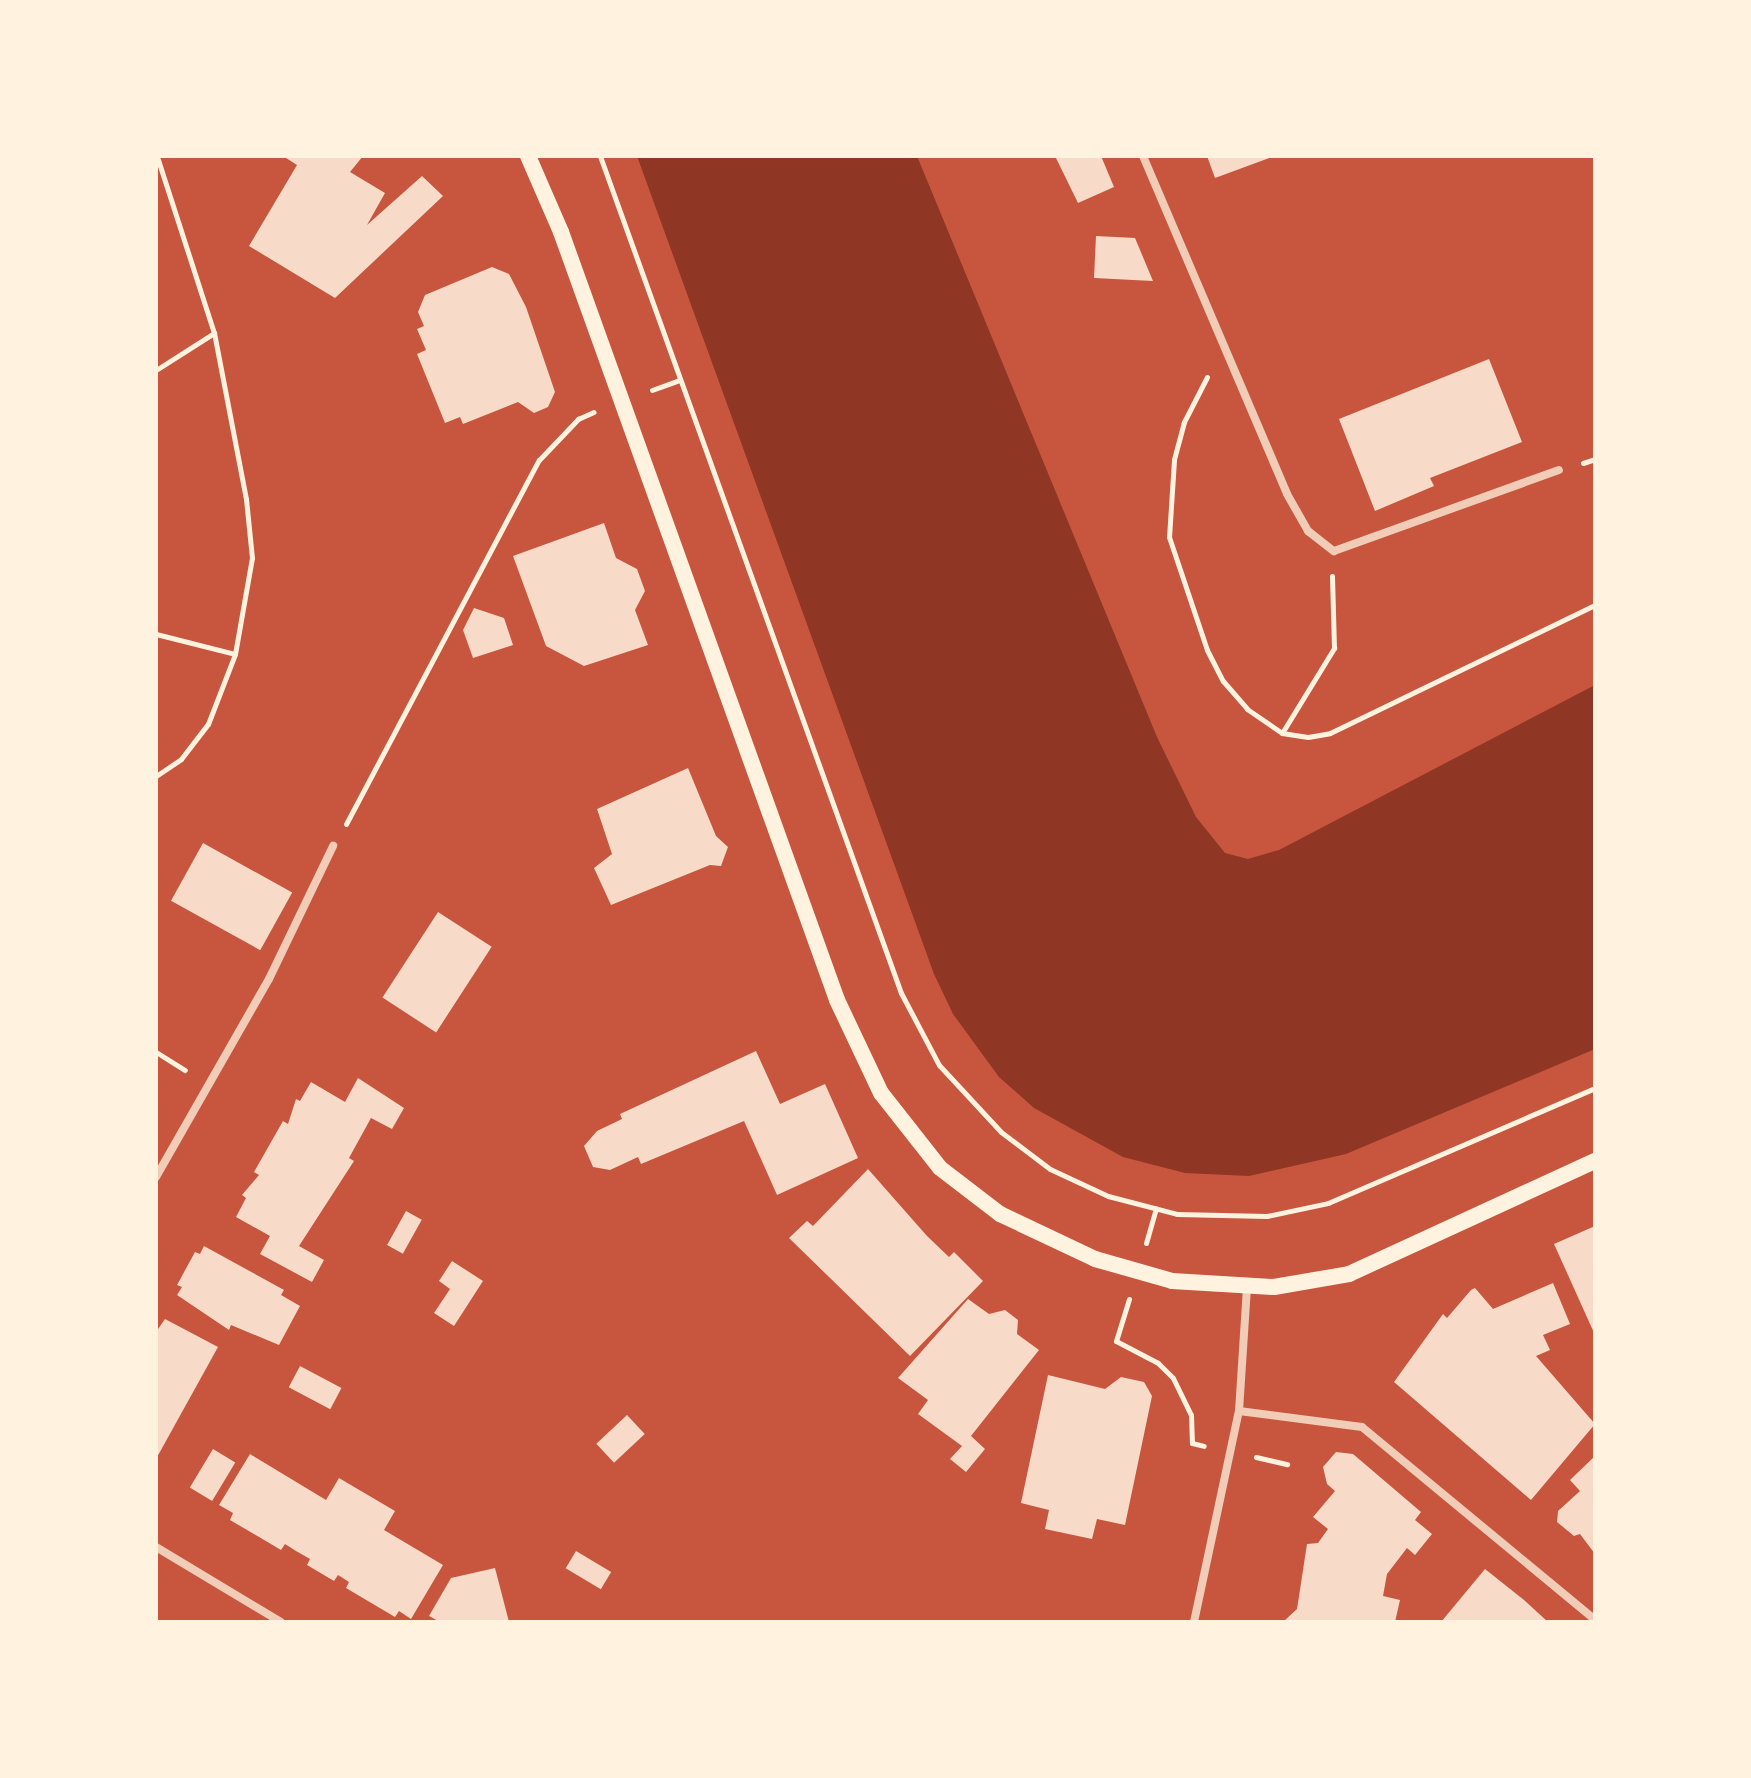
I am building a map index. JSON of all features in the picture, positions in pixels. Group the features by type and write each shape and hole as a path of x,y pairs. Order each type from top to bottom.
{"main road":[{"path":"528,156 622,401 837,1000 881,1093 920,1145 968,1192 1064,1246 1137,1273 1247,1287 1297,1285 1349,1274 1595,1161"}],"street":[{"path":"1143,156 1287,494 1308,531 1334,551 1559,470"},
{"path":"156,1177 207,1082 269,979 333,846"},
{"path":"1194,1622 1239,1411 1247,1287"},
{"path":"1239,1411 1347,1423 1374,1433 1595,1620"},
{"path":"156,1547 281,1622"}],"path":[{"path":"156,776 198,742 235,654 252,558 246,499 214,333 157,156"},
{"path":"600,156 918,1030 966,1098 1050,1169 1108,1196 1156,1208 1228,1218 1328,1203 1595,1088"},
{"path":"156,370 214,333"},
{"path":"1230,358 1214,366 1184,422 1174,460 1169,537 1207,650 1223,681 1247,709 1282,733 1308,737 1330,733 1595,605"},
{"path":"333,846 390,750 539,460 578,419 622,401"},
{"path":"1282,733 1334,648 1334,551"},
{"path":"156,634 235,654"},
{"path":"156,1052 207,1082"},
{"path":"1156,1208 1116,1341 1158,1363 1173,1378 1191,1415 1192,1443"}],"shaded area":[{"path":"637,156 917,156 1157,737 1196,817 1225,853 1248,859 1279,850 1595,685 1595,1049 1346,1154 1249,1176 1185,1173 1123,1157 1034,1108 999,1077 953,1014 934,974"}],"building":[{"path":"283,156 363,156 350,172 385,193 367,225 422,176 443,196 335,298 249,246 297,165"},
{"path":"1055,156 1101,156 1114,187 1078,203"},
{"path":"1207,156 1275,156 1215,178"},
{"path":"1096,236 1135,238 1153,281 1094,278"},
{"path":"492,267 509,274 526,307 555,392 548,407 534,413 518,402 463,424 460,417 445,423 417,354 426,350 417,329 424,326 418,312 425,295"},
{"path":"1489,359 1522,442 1430,478 1434,486 1375,511 1339,419"},
{"path":"604,523 616,558 637,569 645,591 635,610 648,645 584,666 546,646 513,556"},
{"path":"474,608 504,618 513,645 473,658 463,630"},
{"path":"688,768 716,836 728,847 721,866 710,865 611,905 594,868 612,854 597,809"},
{"path":"203,843 292,892 260,950 171,901"},
{"path":"438,912 492,947 436,1032 382,998"},
{"path":"756,1051 780,1104 825,1084 858,1158 777,1195 744,1121 641,1164 638,1157 610,1170 593,1167 584,1146 597,1131 622,1119 620,1114"},
{"path":"358,1078 404,1108 392,1129 371,1118 349,1158 354,1161 299,1246 324,1260 312,1282 260,1254 270,1236 236,1217 246,1198 242,1195 259,1175 254,1172 283,1121 288,1124 296,1099 300,1101 311,1082 345,1102"},
{"path":"868,1169 927,1236 949,1257 954,1252 983,1281 910,1356 789,1238 807,1221 813,1226"},
{"path":"406,1211 422,1220 403,1254 387,1245"},
{"path":"1595,1226 1595,1335 1554,1244"},
{"path":"204,1246 284,1290 281,1295 300,1306 279,1345 231,1325 229,1330 177,1295 182,1287 177,1285 195,1252 200,1254"},
{"path":"452,1261 483,1281 454,1326 434,1313 450,1289 439,1281"},
{"path":"1553,1283 1570,1324 1543,1335 1550,1350 1536,1356 1595,1424 1531,1500 1394,1382 1443,1314 1447,1318 1471,1290 1475,1288 1493,1309"},
{"path":"968,1299 989,1314 1005,1310 1018,1320 1017,1334 1039,1350 971,1436 985,1449 966,1472 950,1459 962,1446 918,1414 928,1400 898,1378"},
{"path":"165,1319 218,1347 156,1459 156,1332"},
{"path":"300,1366 341,1388 330,1409 289,1387"},
{"path":"1048,1375 1105,1389 1121,1377 1144,1382 1152,1396 1125,1525 1097,1519 1092,1539 1045,1529 1049,1510 1021,1503"},
{"path":"627,1415 645,1434 614,1463 596,1444"},
{"path":"213,1449 235,1462 212,1501 190,1488"},
{"path":"1336,1452 1353,1454 1421,1512 1415,1520 1432,1534 1415,1555 1407,1548 1387,1574 1383,1596 1400,1600 1395,1622 1283,1622 1297,1609 1307,1544 1318,1543 1328,1529 1313,1517 1335,1491 1327,1484 1323,1467"},
{"path":"250,1454 326,1500 339,1478 395,1511 384,1530 443,1565 411,1619 399,1611 395,1617 346,1588 349,1582 338,1575 334,1581 307,1565 310,1559 285,1544 281,1550 230,1520 233,1513 219,1505"},
{"path":"1595,1456 1595,1554 1580,1534 1574,1536 1557,1522 1558,1511 1580,1491 1570,1480"},
{"path":"576,1551 611,1572 601,1589 566,1568"},
{"path":"495,1568 509,1622 440,1622 429,1616 451,1578"},
{"path":"1485,1569 1524,1600 1548,1622 1441,1622"}]}
